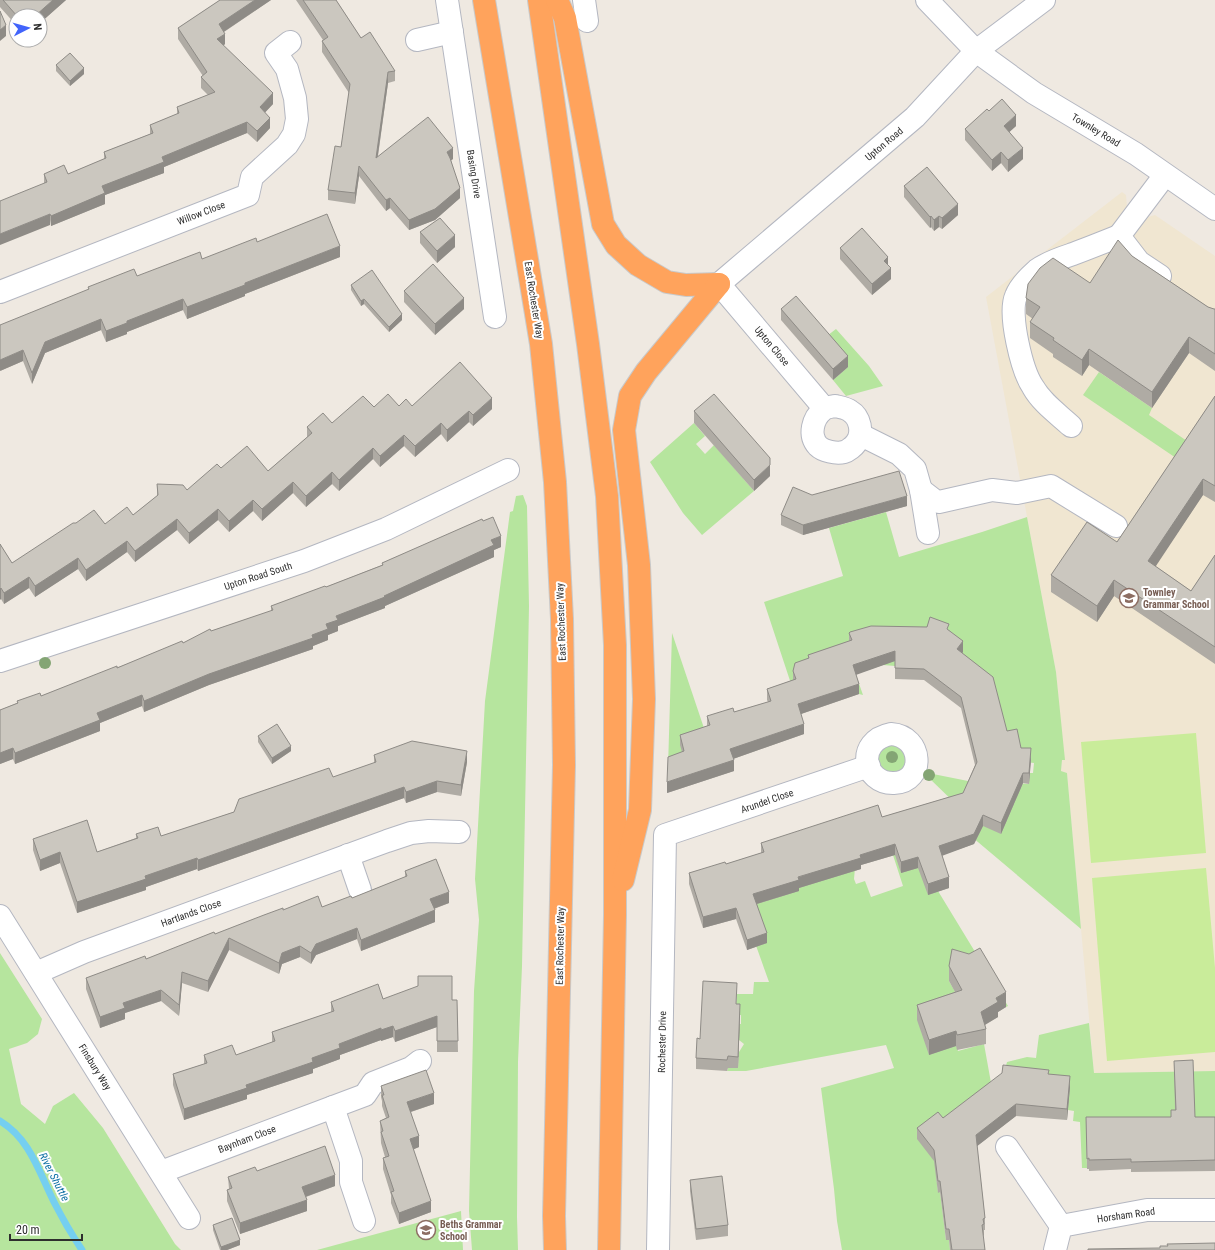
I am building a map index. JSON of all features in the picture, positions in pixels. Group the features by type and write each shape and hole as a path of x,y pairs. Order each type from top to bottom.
{"highway":[{"name":"East Rochester Way","path":"484,0 541,344 555,482 562,619 564,765 555,1250"},
{"path":"539,0 588,344 607,496 615,645 615,915 609,1250"},
{"path":"558,0 565,18 603,224 616,245 638,265 667,282 686,285 719,284"},
{"path":"615,915 640,810 644,699 639,565 624,430 630,396 646,372 719,284"}],"street":[{"name":"Basing Drive","path":"447,0 495,317"},
{"name":"Townley Road","path":"927,0 976,51 1034,93 1136,154 1215,209"},
{"name":"Upton Road","path":"719,284 915,117 976,51 1044,0"},
{"path":"417,40 452,32"},
{"name":"Willow Close","path":"0,292 248,195 252,177 287,145 294,134 297,119 295,98 287,69 276,53"},
{"path":"1071,426 1042,400 1032,387 1024,369 1014,322 1013,305 1016,296 1020,288 1033,275 1053,261 1119,236 1165,175"},
{"path":"1119,236 1139,262 1177,288"},
{"name":"Upton Close","path":"719,284 824,408"},
{"path":"835,406 848,410 857,417 861,436 856,444 844,452 830,452 818,446 813,436 812,427 824,408 835,406"},
{"path":"861,436 899,454 915,469 921,490 928,533"},
{"name":"Upton Road South","path":"0,661 304,561 386,529 508,470"},
{"path":"921,490 939,502 992,490 1016,493 1051,486 1116,526"},
{"name":"Arundel Close","path":"665,835 869,766"},
{"name":"Hartlands Close","path":"36,973 84,952 388,840 411,833 429,831 459,832"},
{"name":"Rochester Drive","path":"658,1250 665,835"},
{"path":"348,855 360,890"},
{"name":"Finsbury Way","path":"0,916 189,1218"},
{"name":"Baynham Close","path":"161,1172 365,1095 373,1083 411,1068 420,1061"},
{"path":"333,1107 351,1161 351,1182 364,1221"},
{"path":"1007,1147 1060,1226 1055,1250"},
{"name":"Horsham Road","path":"1060,1226 1147,1210 1215,1210"}],"shaded area":[{"name":"Townley Grammar School","path":"1122,192 1126,195 1127,208 1141,219 1155,215 1215,256 1215,1071 1094,1073 1067,773 1061,771 1062,760 1064,760 1056,672 986,297"}],"green space":[{"path":"836,329 869,366 883,386 846,396 833,380 848,367 823,339"},
{"path":"1099,372 1152,408 1149,415 1187,441 1176,458 1083,395"},
{"path":"694,423 705,436 696,444 705,454 714,445 754,491 702,535 683,513 650,462"},
{"path":"523,495 527,506 529,606 522,966 518,1062 518,1250 472,1250 469,1211 474,991 479,920 475,879 485,701 510,512 513,511 516,496"},
{"path":"886,512 899,557 1027,517 1056,672 1065,760 1062,760 1061,771 1067,773 1081,929 972,837 983,825 1005,782 1029,784 1030,773 1033,773 1034,763 1006,760 997,693 983,701 895,666 883,665 873,636 865,633 849,639 856,675 863,695 859,694 846,653 794,684 803,713 801,714 764,602 843,576 829,528"},
{"path":"672,633 711,749 683,754 668,768"},
{"path":"1196,733 1206,853 1091,863 1081,742"},
{"path":"895,743 907,755 904,770 888,775 876,765 880,749"},
{"path":"928,773 973,782 961,809 927,776"},
{"path":"892,852 920,867 938,891 1008,1006 1006,1007 951,969 949,981 972,1022 952,1034 958,1051 984,1044 995,1105 938,1143 936,1175 938,1192 940,1192 946,1240 949,1240 950,1250 842,1250 837,1221 821,1088 894,1068 886,1045 746,1071 727,1071 728,1068 738,1068 739,1052 744,1044 734,1036 734,1024 741,1024 741,1015 733,1015 737,994 753,994 754,982 769,982 749,926 746,907 796,882 856,857 854,879 856,884 865,881 871,897 903,886"},
{"path":"1206,868 1215,968 1215,1052 1107,1061 1092,878"},
{"path":"0,953 42,1019 38,1034 27,1043 9,1049 21,1104 45,1124 53,1106 74,1093 103,1128 175,1244 181,1250 0,1250"},
{"path":"1089,1023 1094,1073 1215,1071 1215,1127 1086,1129 1087,1168 1082,1168 1080,1122 1073,1121 1074,1111 1068,1110 1003,1077 1007,1062 1027,1057 1036,1058 1039,1035"},
{"name":"Beths Grammar School","path":"461,1211 463,1250 317,1250"}],"building":[{"path":"3,0 53,0 44,8 10,8"},
{"path":"220,0 255,0 219,24 225,34 217,39 273,93 260,107 270,118 257,131 247,122 162,157 164,162 102,186 105,193 51,216 50,214 0,234 0,201 47,182 44,174 64,165 68,174 106,158 104,152 153,133 150,125 179,113 177,107 215,92 201,77 207,72 178,28"},
{"path":"303,0 336,0 361,38 370,32 395,71 388,72 376,158 428,117 453,148 447,152 460,188 435,209 409,220 390,198 386,200 359,166 355,193 328,190 335,146 341,147 350,84 322,41 328,37"},
{"path":"0,11 6,25 0,30"},
{"path":"70,53 84,68 70,81 56,65"},
{"path":"1002,99 1016,115 1004,126 1023,148 1008,160 1001,152 992,160 965,129 987,109 989,111"},
{"path":"927,167 958,204 942,218 939,216 934,220 904,186"},
{"path":"327,214 340,246 187,307 183,299 106,331 101,319 45,342 32,373 23,350 0,360 0,325 134,269 137,276 200,252 202,259 256,238 257,242"},
{"path":"440,218 455,235 437,251 420,232"},
{"path":"862,228 888,257 884,261 891,268 872,284 840,248"},
{"path":"1118,240 1132,256 1208,307 1215,309 1215,354 1189,337 1152,392 1089,349 1082,360 1053,340 1054,338 1030,322 1040,307 1026,298 1028,284 1040,268 1053,258 1090,283"},
{"path":"433,264 464,298 435,324 404,291"},
{"path":"372,270 402,314 389,327 364,299 361,301 351,285"},
{"path":"796,296 848,356 833,369 781,309"},
{"path":"460,362 492,398 473,415 469,411 447,430 441,423 415,446 404,435 380,456 373,448 339,480 332,472 306,496 293,482 262,509 253,500 229,521 218,509 189,533 177,519 135,551 127,541 86,570 78,558 35,586 29,577 4,593 1,588 0,589 0,544 12,563 94,510 105,524 127,507 133,515 158,495 157,484 183,485 187,490 217,464 221,468 247,446 268,471 312,433 307,427 323,413 332,423 363,396 374,407 388,394 399,406 406,399 412,406"},
{"path":"714,394 770,458 770,465 754,480 694,411"},
{"path":"1215,396 1215,486 1203,479 1148,561 1191,591 1215,555 1215,647 1114,580 1097,606 1051,575 1087,522 1117,542"},
{"path":"899,471 907,496 803,525 781,515 793,487 812,495"},
{"path":"493,517 501,536 491,540 494,545 384,596 385,597 336,616 338,620 326,624 328,629 312,635 313,638 209,674 144,701 142,695 97,713 100,720 15,753 13,748 0,753 0,710 18,703 17,701 40,693 41,696 117,666 117,668 182,641 183,643 210,629 211,631 273,610 271,606 383,565 382,563 482,519 483,521"},
{"path":"930,617 949,624 947,629 963,641 957,649 993,677 1007,731 1017,729 1021,748 1031,748 1029,773 1023,773 1001,823 983,815 974,834 939,846 949,877 928,884 918,857 901,862 895,844 860,855 861,858 798,877 799,880 753,894 767,933 747,940 736,908 703,917 689,873 725,862 726,864 764,852 761,843 878,805 882,817 963,793 977,762 961,697 924,669 895,668 895,651 853,665 859,684 798,704 804,724 730,749 734,760 667,782 668,757 684,751 680,735 710,725 707,716 733,708 734,712 771,701 767,689 796,679 793,671 795,663 809,658 808,655 852,640 849,633 850,632 871,626 927,627"},
{"path":"277,724 291,746 272,758 258,736"},
{"path":"412,741 467,751 461,785 437,781 406,792 404,787 198,860 197,858 145,876 146,879 77,902 60,852 40,860 33,839 87,820 97,852 138,838 136,834 158,827 161,836 234,812 239,799 329,768 333,777 376,762 374,755"},
{"path":"436,859 449,892 430,899 435,910 361,940 357,928 316,944 311,953 300,946 282,953 279,963 229,938 208,981 182,972 179,1005 161,990 123,1003 125,1008 100,1017 86,978 145,956 146,959 214,932 215,934 318,896 322,907 351,896 352,898 407,876 405,871"},
{"path":"980,948 1006,992 996,998 998,1002 981,1012 986,1029 957,1035 956,1031 929,1040 917,1005 962,990 949,966 952,949 969,954"},
{"path":"418,976 452,976 452,1000 457,1000 458,1041 437,1041 437,1016 395,1031 393,1026 381,1030 381,1028 339,1044 340,1048 312,1058 313,1062 246,1085 247,1088 184,1109 173,1074 207,1063 204,1055 232,1045 236,1055 275,1041 272,1032 334,1011 331,1002 378,984 383,999 418,986"},
{"path":"703,981 737,983 736,1004 740,1004 738,1057 728,1056 727,1060 696,1058 697,1038 700,1039"},
{"path":"1193,1060 1195,1117 1215,1117 1215,1160 1131,1162 1131,1159 1087,1159 1086,1117 1171,1117 1171,1110 1176,1110 1174,1061"},
{"path":"1003,1065 1049,1070 1048,1074 1070,1076 1067,1109 1016,1104 976,1135 985,1218 983,1219 984,1224 982,1225 985,1250 952,1250 949,1229 946,1229 940,1181 938,1181 934,1150 917,1128 938,1112 943,1118 1002,1073"},
{"path":"426,1070 434,1093 407,1102 419,1136 410,1139 431,1201 399,1213 391,1192 394,1191 383,1158 389,1156 381,1132 383,1131 380,1121 389,1117 382,1095 384,1095 381,1086"},
{"path":"325,1146 335,1175 302,1187 307,1200 240,1223 227,1190 232,1188 228,1177 255,1167 257,1171"},
{"path":"722,1176 728,1225 696,1229 690,1180"},
{"path":"232,1218 240,1240 221,1247 213,1225"},
{"path":"1215,1243 1215,1250 1088,1250 1160,1248 1160,1246 1168,1246 1167,1244"}],"waterway":[{"name":"River Shuttle","path":"0,1121 19,1137 33,1157 60,1214 82,1250"}],"place":[{"name":"Townley Grammar School","path":"1129,598"},
{"name":"Beths Grammar School","path":"426,1230"}]}
